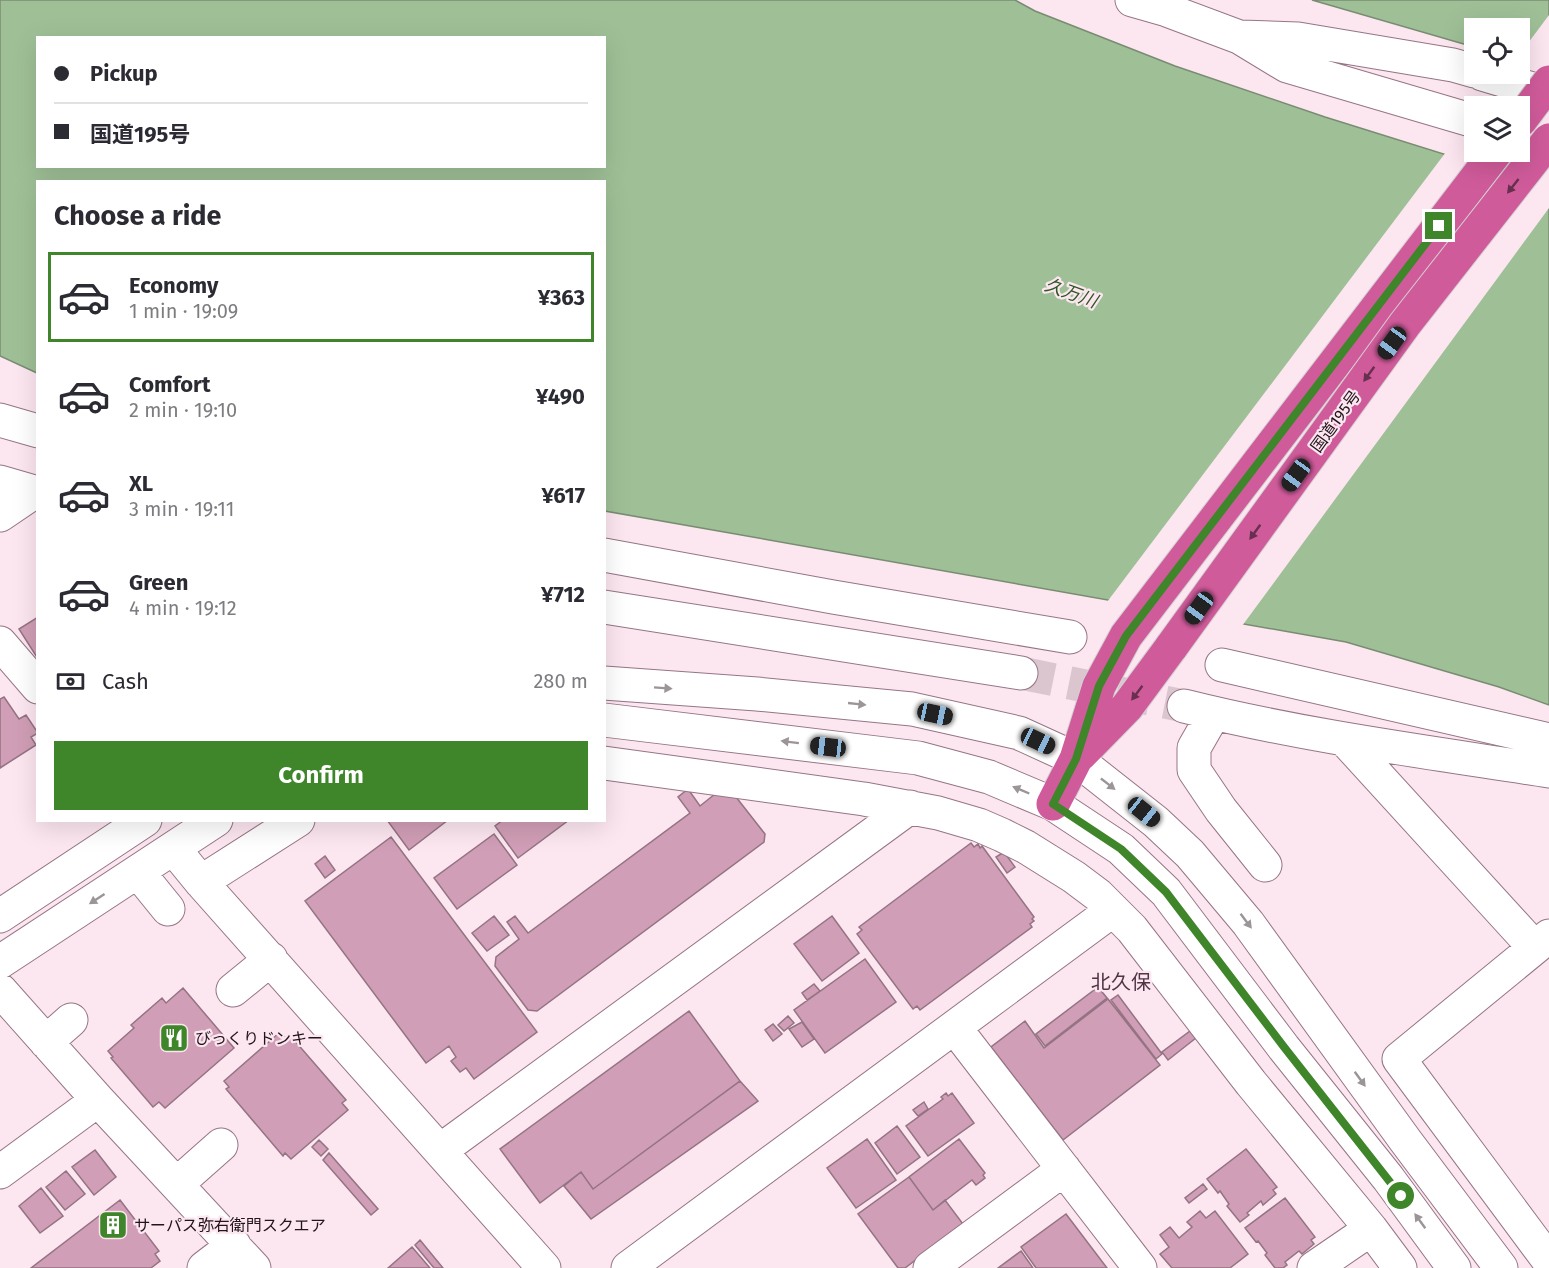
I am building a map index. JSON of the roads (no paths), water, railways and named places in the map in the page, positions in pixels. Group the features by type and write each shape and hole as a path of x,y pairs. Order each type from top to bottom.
{"highway":[{"path":"1530,108 1549,82"},
{"name":"国道195号","path":"1076,759 1127,707 1405,324 1549,141"},
{"name":"国道195号","path":"1053,804 1076,759 1099,686 1126,636 1488,162"}],"street":[{"path":"1132,0 1160,5 1239,37 1287,66 1464,117"},
{"path":"1239,37 1298,39 1464,68"},
{"path":"1516,84 1549,94"},
{"path":"1530,136 1549,141"},
{"path":"0,420 36,430"},
{"path":"0,482 36,493"},
{"path":"0,515 36,493"},
{"path":"606,555 1070,637"},
{"path":"606,607 1021,673"},
{"path":"0,643 36,685"},
{"path":"1222,665 1549,740"},
{"path":"606,683 757,694 912,710 1019,733 1076,759 1156,822 1190,854 1220,889 1248,923 1501,1268"},
{"path":"1265,865 1221,810 1194,770 1199,709 1345,740 1549,771"},
{"path":"606,720 918,758 989,777 1053,804 1121,849 1166,892 1284,1047 1388,1178 1454,1268"},
{"path":"1345,740 1542,942 1399,1059 1549,1261"},
{"path":"606,763 864,799 938,813 979,825 1026,847 1074,877 1098,895 1132,929 1251,1083 1371,1228 1400,1268"},
{"path":"441,1150 910,807"},
{"path":"0,916 142,822"},
{"path":"0,962 213,822"},
{"path":"201,882 295,822"},
{"path":"174,849 544,1268"},
{"path":"138,872 168,909"},
{"path":"628,1268 1113,910"},
{"path":"233,990 271,959"},
{"path":"0,990 177,1184 258,1259"},
{"path":"46,1042 71,1020"},
{"path":"955,1028 1140,1268"},
{"path":"0,1172 98,1100"},
{"path":"177,1184 221,1146"},
{"path":"930,1268 1064,1169"},
{"path":"1314,1268 1371,1228"},
{"path":"204,1268 258,1259"}],"water":[{"name":"久万川","path":"0,0 1015,0 1035,11 1175,66 1464,162 1549,187 1549,705 1499,687 1346,642 606,511 606,180 36,180 36,373 0,356"},
{"path":"1312,0 1549,0 1549,68 1530,63 1530,18 1464,18 1464,44"}],"tunnel":[{"path":"1021,673 1184,706"}],"place":[{"name":"びっくりドンキー","path":"174,1038"},
{"name":"サーパス弥右衛門スクエア","path":"113,1225"}],"district":[{"name":"北久保","path":"1121,982"}]}
